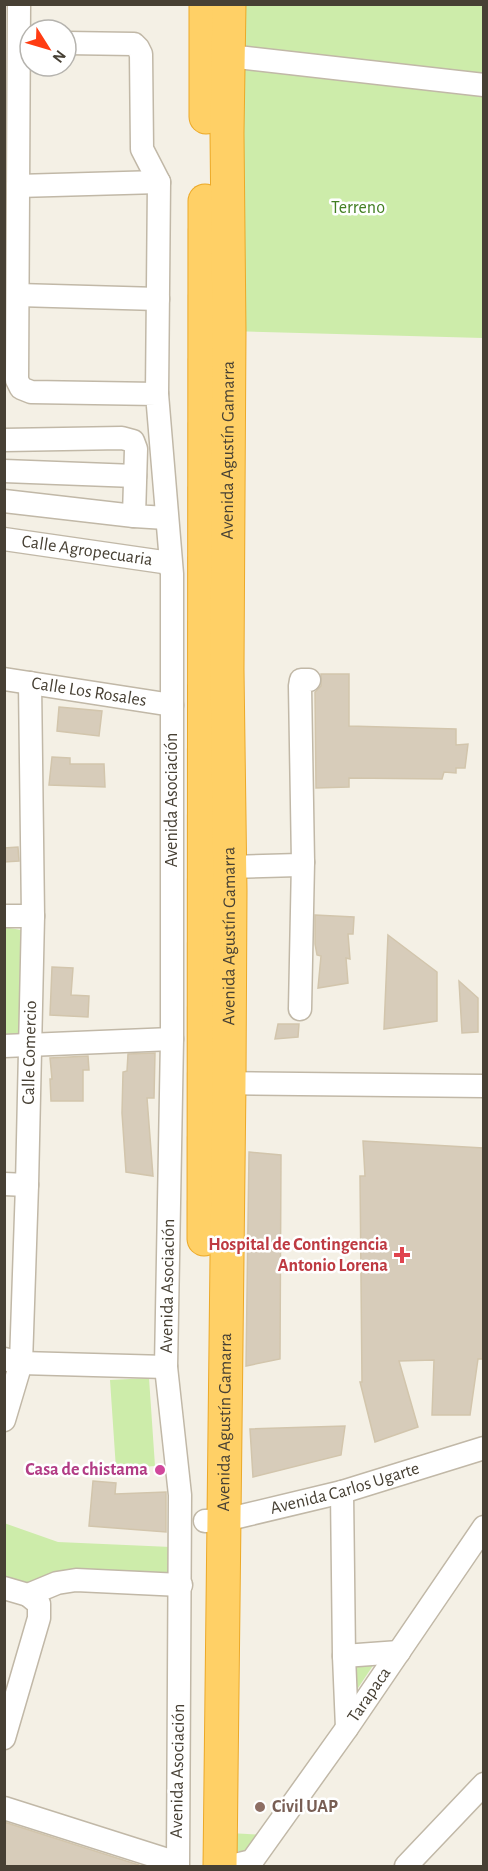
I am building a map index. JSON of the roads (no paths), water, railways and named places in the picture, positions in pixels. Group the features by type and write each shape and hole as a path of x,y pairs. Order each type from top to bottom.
{"highway":[{"name":"Avenida Agustín Gamarra","path":"186,1865 215,1520 224,1370 216,1083 221,848 216,134 206,4"},
{"name":"Avenida Agustín Gamarra","path":"216,134 229,56 229,4"},
{"name":"Avenida Agustín Gamarra","path":"215,1520 220,1866"}],"street":[{"path":"18,186 159,182 142,149 141,54 138,48 134,44 78,44"},
{"path":"229,56 483,85"},
{"path":"23,78 18,186 17,380 21,388 31,392 157,394"},
{"name":"Avenida Asociación","path":"159,182 157,394 172,574 172,1039 166,1367 180,1496 186,1865"},
{"path":"18,295 158,299"},
{"path":"4,440 122,438 133,441 136,449 135,516"},
{"path":"4,471 135,476"},
{"path":"4,501 166,518"},
{"name":"Calle Agropecuaria","path":"4,539 162,562 170,566"},
{"name":"Calle Los Rosales","path":"4,679 172,705"},
{"path":"300,1009 303,862 300,686 301,680 309,680"},
{"name":"Calle Comercio","path":"4,1420 13,1361 27,1185 33,916 30,683"},
{"path":"221,848 298,865 303,862"},
{"path":"4,916 33,916"},
{"path":"4,1046 172,1039"},
{"path":"216,1083 483,1086"},
{"path":"4,1184 27,1185"},
{"path":"13,1361 166,1367"},
{"name":"Avenida Carlos Ugarte","path":"215,1520 342,1492 483,1448"},
{"path":"342,1492 347,1728"},
{"name":"Tarapaca","path":"241,1864 347,1728 483,1527"},
{"path":"28,1595 57,1582 76,1580 181,1585"},
{"path":"4,1588 28,1595 39,1604 39,1618 4,1738"},
{"path":"344,1656 399,1652"},
{"path":"406,1866 483,1784"},
{"path":"4,1808 186,1865"}],"place":[{"name":"Hospital de Contingencia Antonio Lorena","path":"402,1255"},
{"name":"Casa de chistama","path":"160,1470"},
{"name":"Civil UAP","path":"260,1807"}],"park label":[{"name":"Terreno","path":"358,208"}]}
